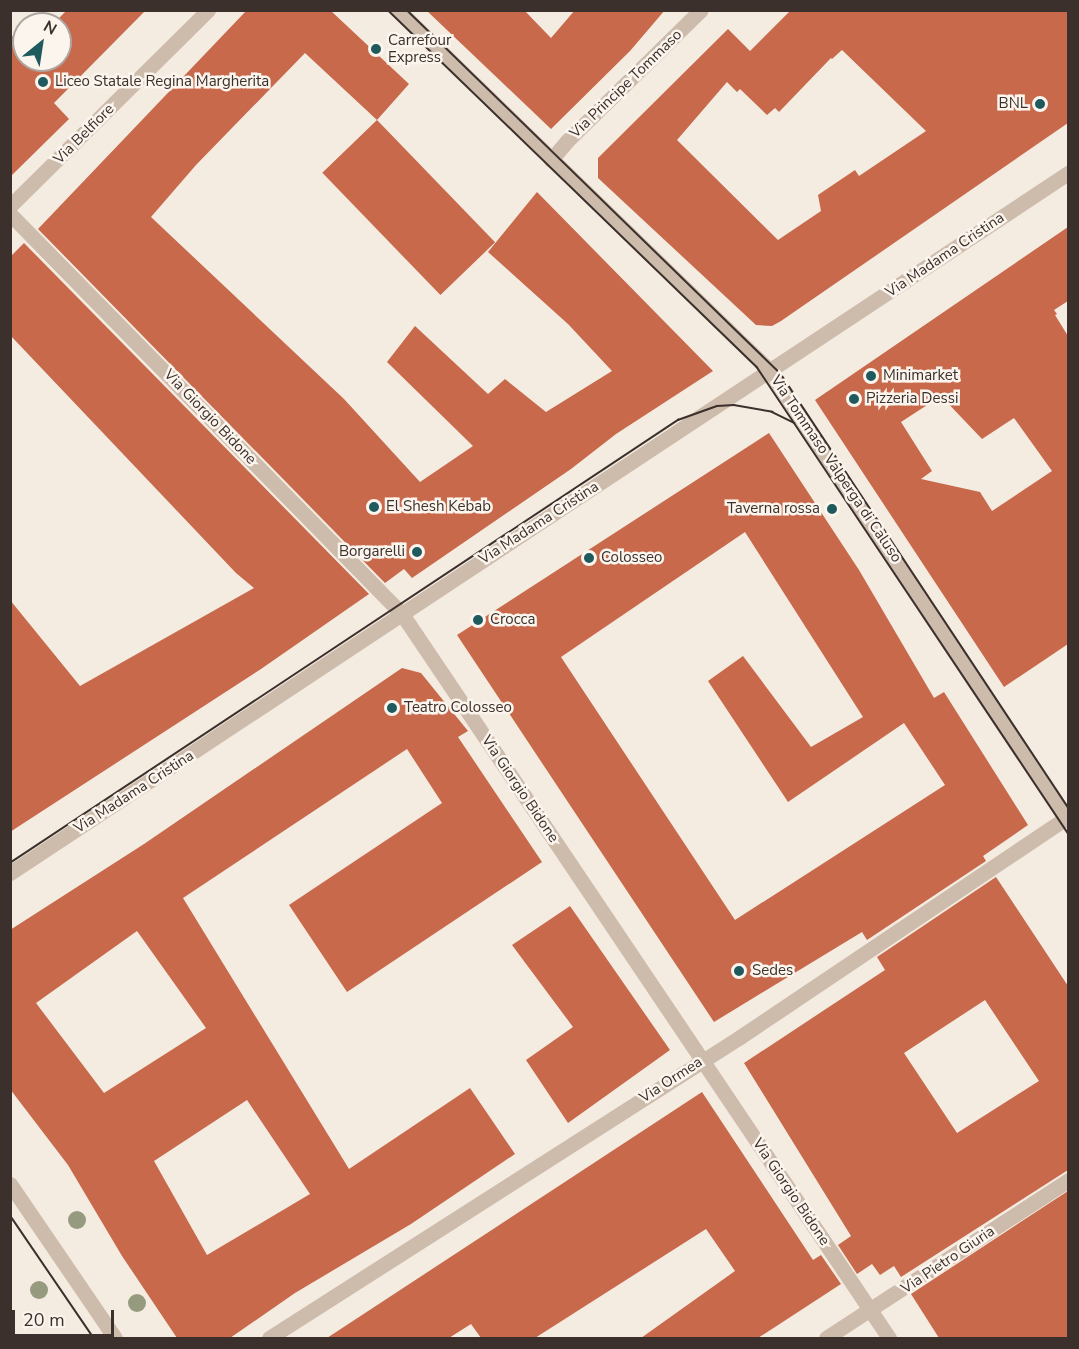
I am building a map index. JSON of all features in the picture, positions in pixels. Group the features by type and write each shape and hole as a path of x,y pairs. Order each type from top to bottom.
{"street":[{"name":"Via Belfiore","path":"10,206 208,10"},
{"name":"Via Tommaso Valperga di Caluso","path":"398,10 770,371 1068,818"},
{"name":"Via Principe Tommaso","path":"551,160 573,135 701,10"},
{"name":"Via Madama Cristina","path":"10,873 1068,173"},
{"name":"Via Giorgio Bidone","path":"10,214 402,614 889,1338"},
{"name":"Via Ormea","path":"269,1338 702,1059 740,1037 1068,818"},
{"name":"Via Pietro Giuria","path":"826,1338 1068,1180"},
{"path":"10,1184 115,1338"}],"building":[{"name":"Liceo Statale Regina Margherita","path":"67,10 146,10 54,103 69,119 10,177 10,34 12,36 12,72 72,72 72,12 65,12"},
{"path":"247,10 330,10 409,84 377,120 305,53 196,165 151,217 344,399 420,482 473,446 387,362 415,326 488,394 505,379 546,412 612,371 568,324 488,252 537,192 713,371 616,434 571,469 412,578 404,569 385,583 38,229"},
{"path":"426,10 524,10 551,38 575,10 665,10 630,51 551,129"},
{"path":"791,10 1068,10 1068,123 781,321 772,326 756,325 598,178 598,158 728,29 750,51","holes":["842,50 926,131 859,176 855,170 818,195 821,211 778,240 677,140 727,82 737,92 740,89 767,115 775,108 779,112 831,58"]},
{"path":"377,120 495,242 440,295 322,173"},
{"path":"1068,227 1068,301 1054,310 1068,336 1068,644 1004,687 815,400","holes":["941,396 982,439 1014,418 1052,471 992,511 980,492 921,479 932,471 901,422"]},
{"path":"24,243 369,594 261,669 10,832 10,600 80,686 254,588 236,573 10,335 10,257"},
{"path":"769,433 859,570 934,698 944,692 1028,825 983,856 986,861 867,940 862,932 714,1022 457,635","holes":["745,532 863,717 811,747 743,656 708,681 788,802 904,723 945,785 735,920 561,657"]},
{"path":"402,668 421,673 468,731 458,737 542,862 347,992 289,905 442,803 407,749 183,898 349,1169 470,1088 515,1154 411,1224 295,1293 230,1338 177,1338 122,1256 68,1165 10,1089 10,930 144,844","holes":["137,931 206,1028 104,1093 36,1003","247,1100 310,1194 207,1255 154,1161"]},
{"path":"996,877 1068,986 1068,1170 901,1277 894,1266 880,1275 872,1264 857,1274 838,1245 851,1236 744,1063 885,970 877,957","holes":["985,1000 1039,1081 957,1133 904,1053"]},
{"path":"570,906 670,1050 568,1123 526,1060 573,1027 512,945"},
{"path":"702,1092 813,1260 821,1255 841,1284 758,1338 641,1338 735,1271 706,1229 535,1338 481,1338 471,1324 449,1338 327,1338"},
{"path":"1068,1191 1068,1338 939,1338 911,1294"}],"tram line":[{"path":"388,10 757,367 1068,833"},
{"path":"407,10 781,374 1068,807"},
{"path":"10,863 678,420 717,406 734,405 772,412 795,423"},
{"path":"10,1215 94,1338"}],"place":[{"name":"Carrefour Express","path":"376,49"},
{"name":"Liceo Statale Regina Margherita","path":"43,82"},
{"name":"BNL","path":"1040,104"},
{"name":"Minimarket","path":"871,376"},
{"name":"Pizzeria Dessi","path":"854,399"},
{"name":"El Shesh Kebab","path":"374,507"},
{"name":"Taverna rossa","path":"832,509"},
{"name":"Borgarelli","path":"417,552"},
{"name":"Colosseo","path":"589,558"},
{"name":"Crocca","path":"478,620"},
{"name":"Teatro Colosseo","path":"392,708"},
{"name":"Sedes","path":"739,971"}]}
